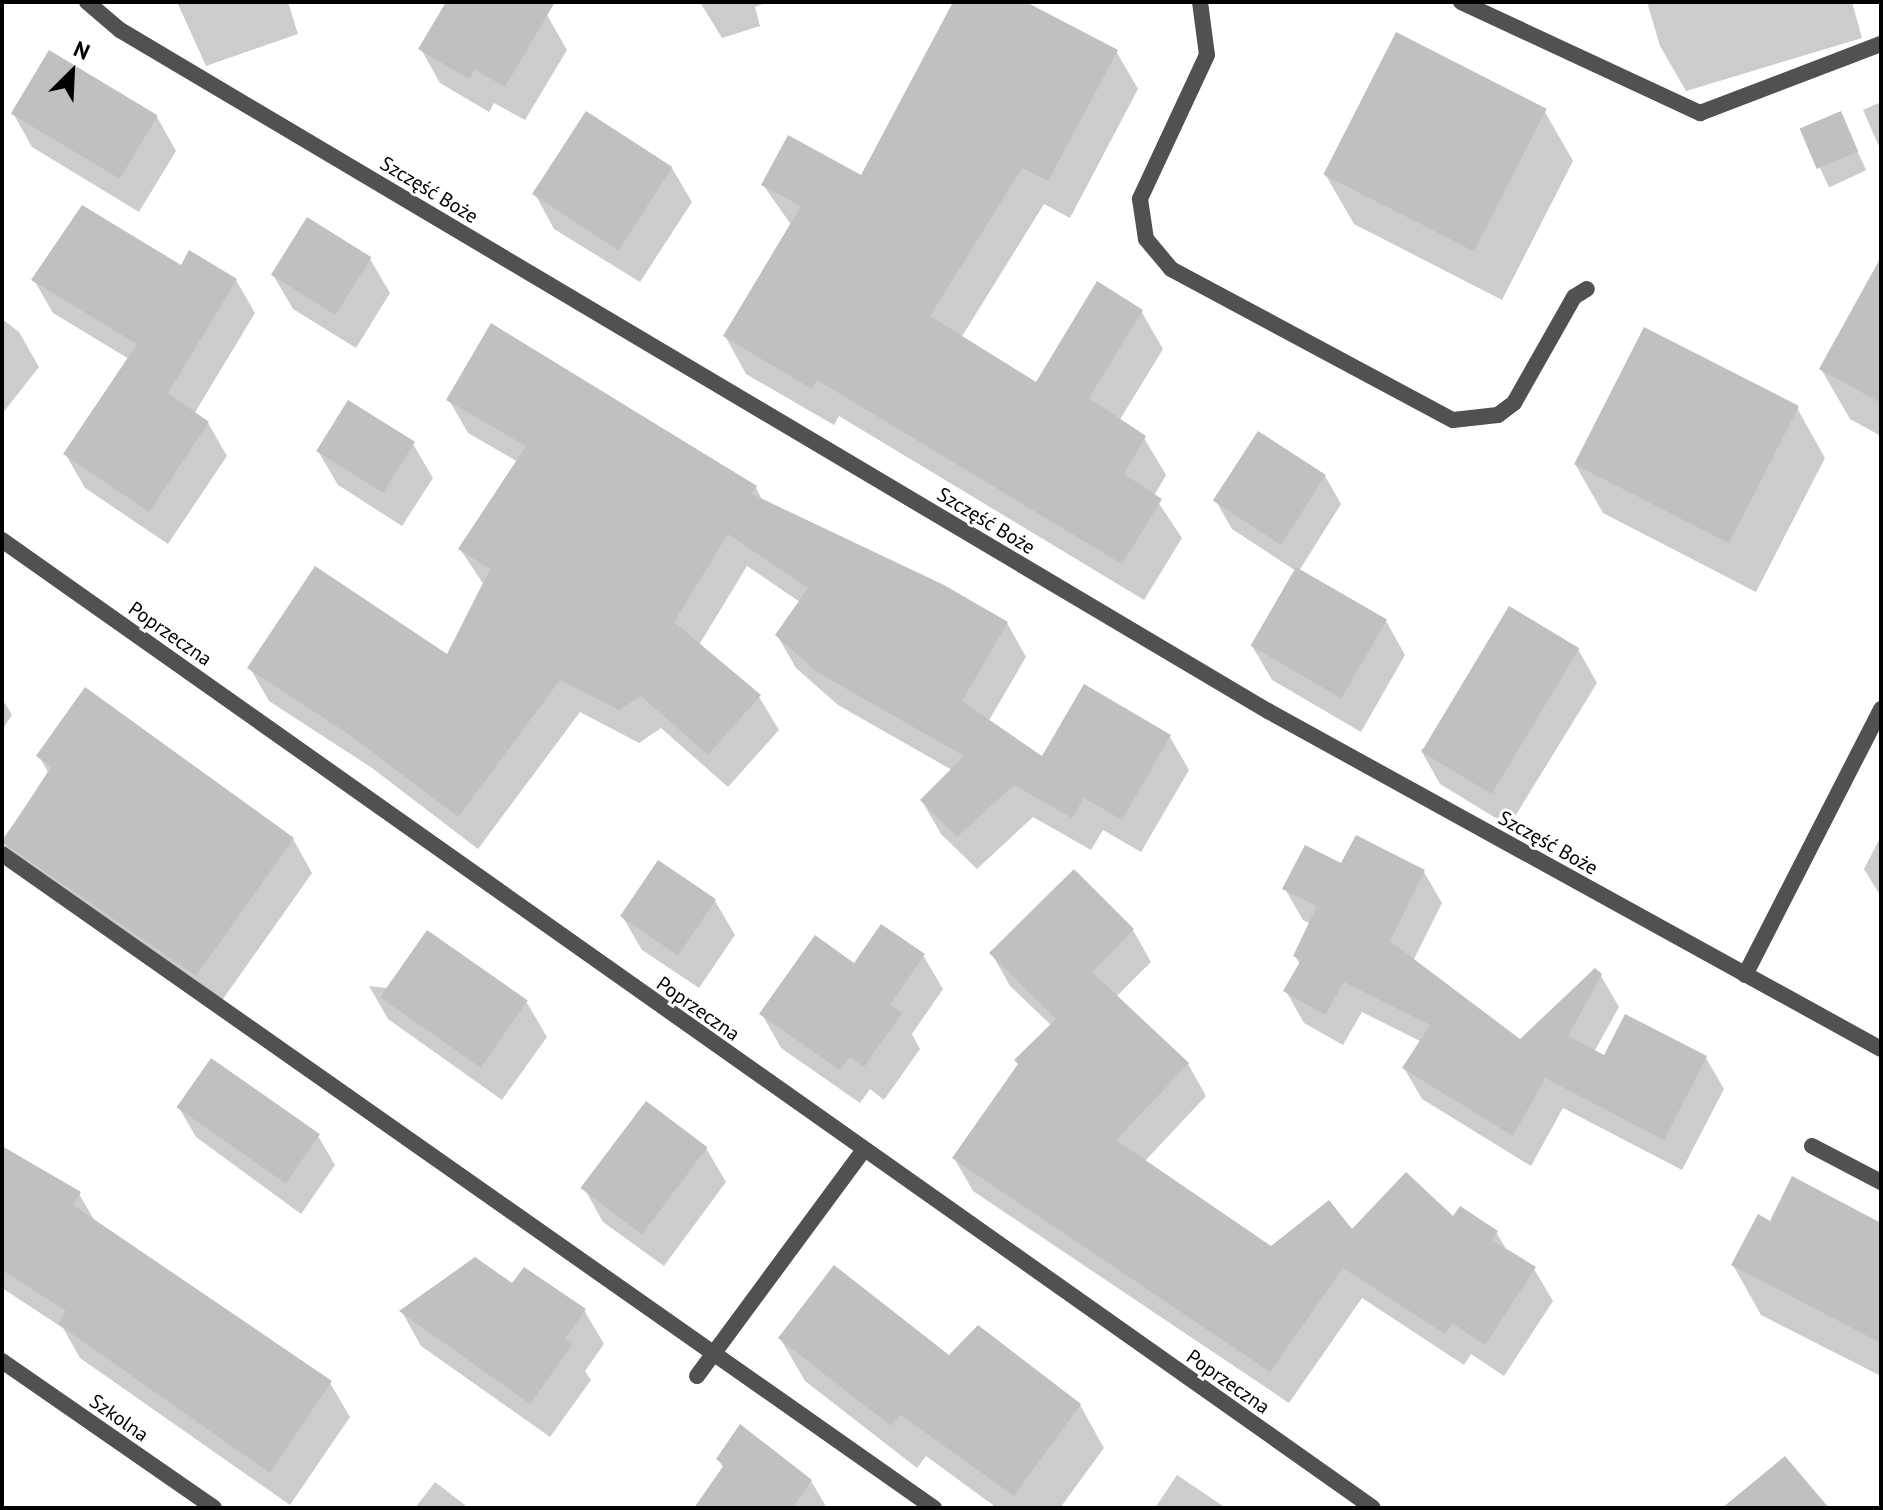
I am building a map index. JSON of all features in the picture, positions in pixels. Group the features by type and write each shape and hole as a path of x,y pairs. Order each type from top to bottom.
{"street":[{"name":"Szczęść Boże","path":"87,2 120,30 1149,640 1881,1049"},
{"path":"1200,2 1207,55 1140,199 1146,239 1171,269 1453,420 1498,415 1514,403 1574,297 1587,289"},
{"path":"1461,2 1700,113 1881,44"},
{"name":"Poprzeczna","path":"2,540 863,1151 1373,1508"},
{"path":"1745,975 1881,709"},
{"path":"2,854 934,1508"},
{"path":"1812,1146 1881,1182"},
{"path":"697,1376 863,1151"},
{"name":"Szkolna","path":"2,1361 214,1508"}],"building":[{"path":"446,2 555,2 505,87 475,70 469,79 418,49"},
{"path":"953,2 1026,2 1118,50 1048,181 1022,168 930,316 1036,382 1097,281 1143,310 1089,398 1146,436 1124,474 1162,499 1122,564 817,380 812,389 723,336 801,206 761,185 788,135 861,175"},
{"path":"1396,32 1547,109 1474,251 1323,175"},
{"path":"49,50 158,115 120,179 11,113"},
{"path":"586,111 672,167 618,250 532,194"},
{"path":"1841,111 1858,152 1817,169 1800,129"},
{"path":"82,205 181,265 189,250 237,279 168,393 209,422 149,512 63,454 137,344 31,280"},
{"path":"307,217 371,257 335,315 271,275"},
{"path":"1881,257 1881,403 1819,369"},
{"path":"491,323 757,486 752,494 944,585 1008,622 962,701 1042,756 1084,684 1171,735 1122,820 1084,798 1072,818 1014,785 957,837 920,800 964,756 817,672 775,635 808,588 728,534 674,622 761,695 708,755 641,696 619,710 560,680 458,817 350,735 247,668 315,566 447,654 490,569 458,549 526,446 446,400"},
{"path":"1644,327 1799,406 1729,543 1574,464"},
{"path":"348,400 415,442 383,493 316,451"},
{"path":"1258,431 1326,475 1281,545 1213,501"},
{"path":"1296,567 1387,620 1341,698 1250,646"},
{"path":"1509,606 1579,648 1492,794 1421,752"},
{"path":"85,687 294,838 196,976 2,842 51,767 36,756"},
{"path":"1356,835 1425,870 1390,941 1520,1039 1595,968 1602,974 1568,1036 1604,1055 1625,1014 1707,1056 1664,1140 1545,1078 1513,1136 1402,1068 1430,1025 1344,982 1325,1015 1283,991 1301,960 1293,956 1317,906 1282,889 1305,845 1341,863"},
{"path":"658,860 716,899 678,956 620,916"},
{"path":"1074,869 1134,929 1092,972 1189,1063 1116,1140 1271,1246 1329,1200 1352,1229 1406,1172 1453,1216 1460,1206 1498,1231 1492,1240 1536,1267 1485,1345 1452,1323 1445,1334 1343,1268 1270,1372 952,1158 1018,1064 1014,1060 1056,1019 989,953"},
{"path":"881,924 925,954 890,1005 902,1013 864,1067 850,1057 840,1070 759,1014 815,935 854,963"},
{"path":"427,930 528,1001 481,1068 380,997"},
{"path":"211,1058 320,1134 286,1183 177,1107"},
{"path":"646,1101 707,1147 642,1234 580,1188"},
{"path":"2,1146 81,1192 73,1205 332,1381 270,1473 58,1324 66,1311 2,1270"},
{"path":"1792,1176 1881,1223 1881,1343 1731,1265 1758,1214 1770,1221"},
{"path":"475,1257 512,1283 524,1267 586,1309 565,1339 572,1345 530,1404 399,1311"},
{"path":"834,1265 949,1355 978,1325 1081,1404 1014,1496 901,1415 891,1426 778,1338"},
{"path":"740,1424 812,1480 792,1508 694,1508 724,1465 716,1459"},
{"path":"1785,1456 1829,1508 1722,1508"}]}
